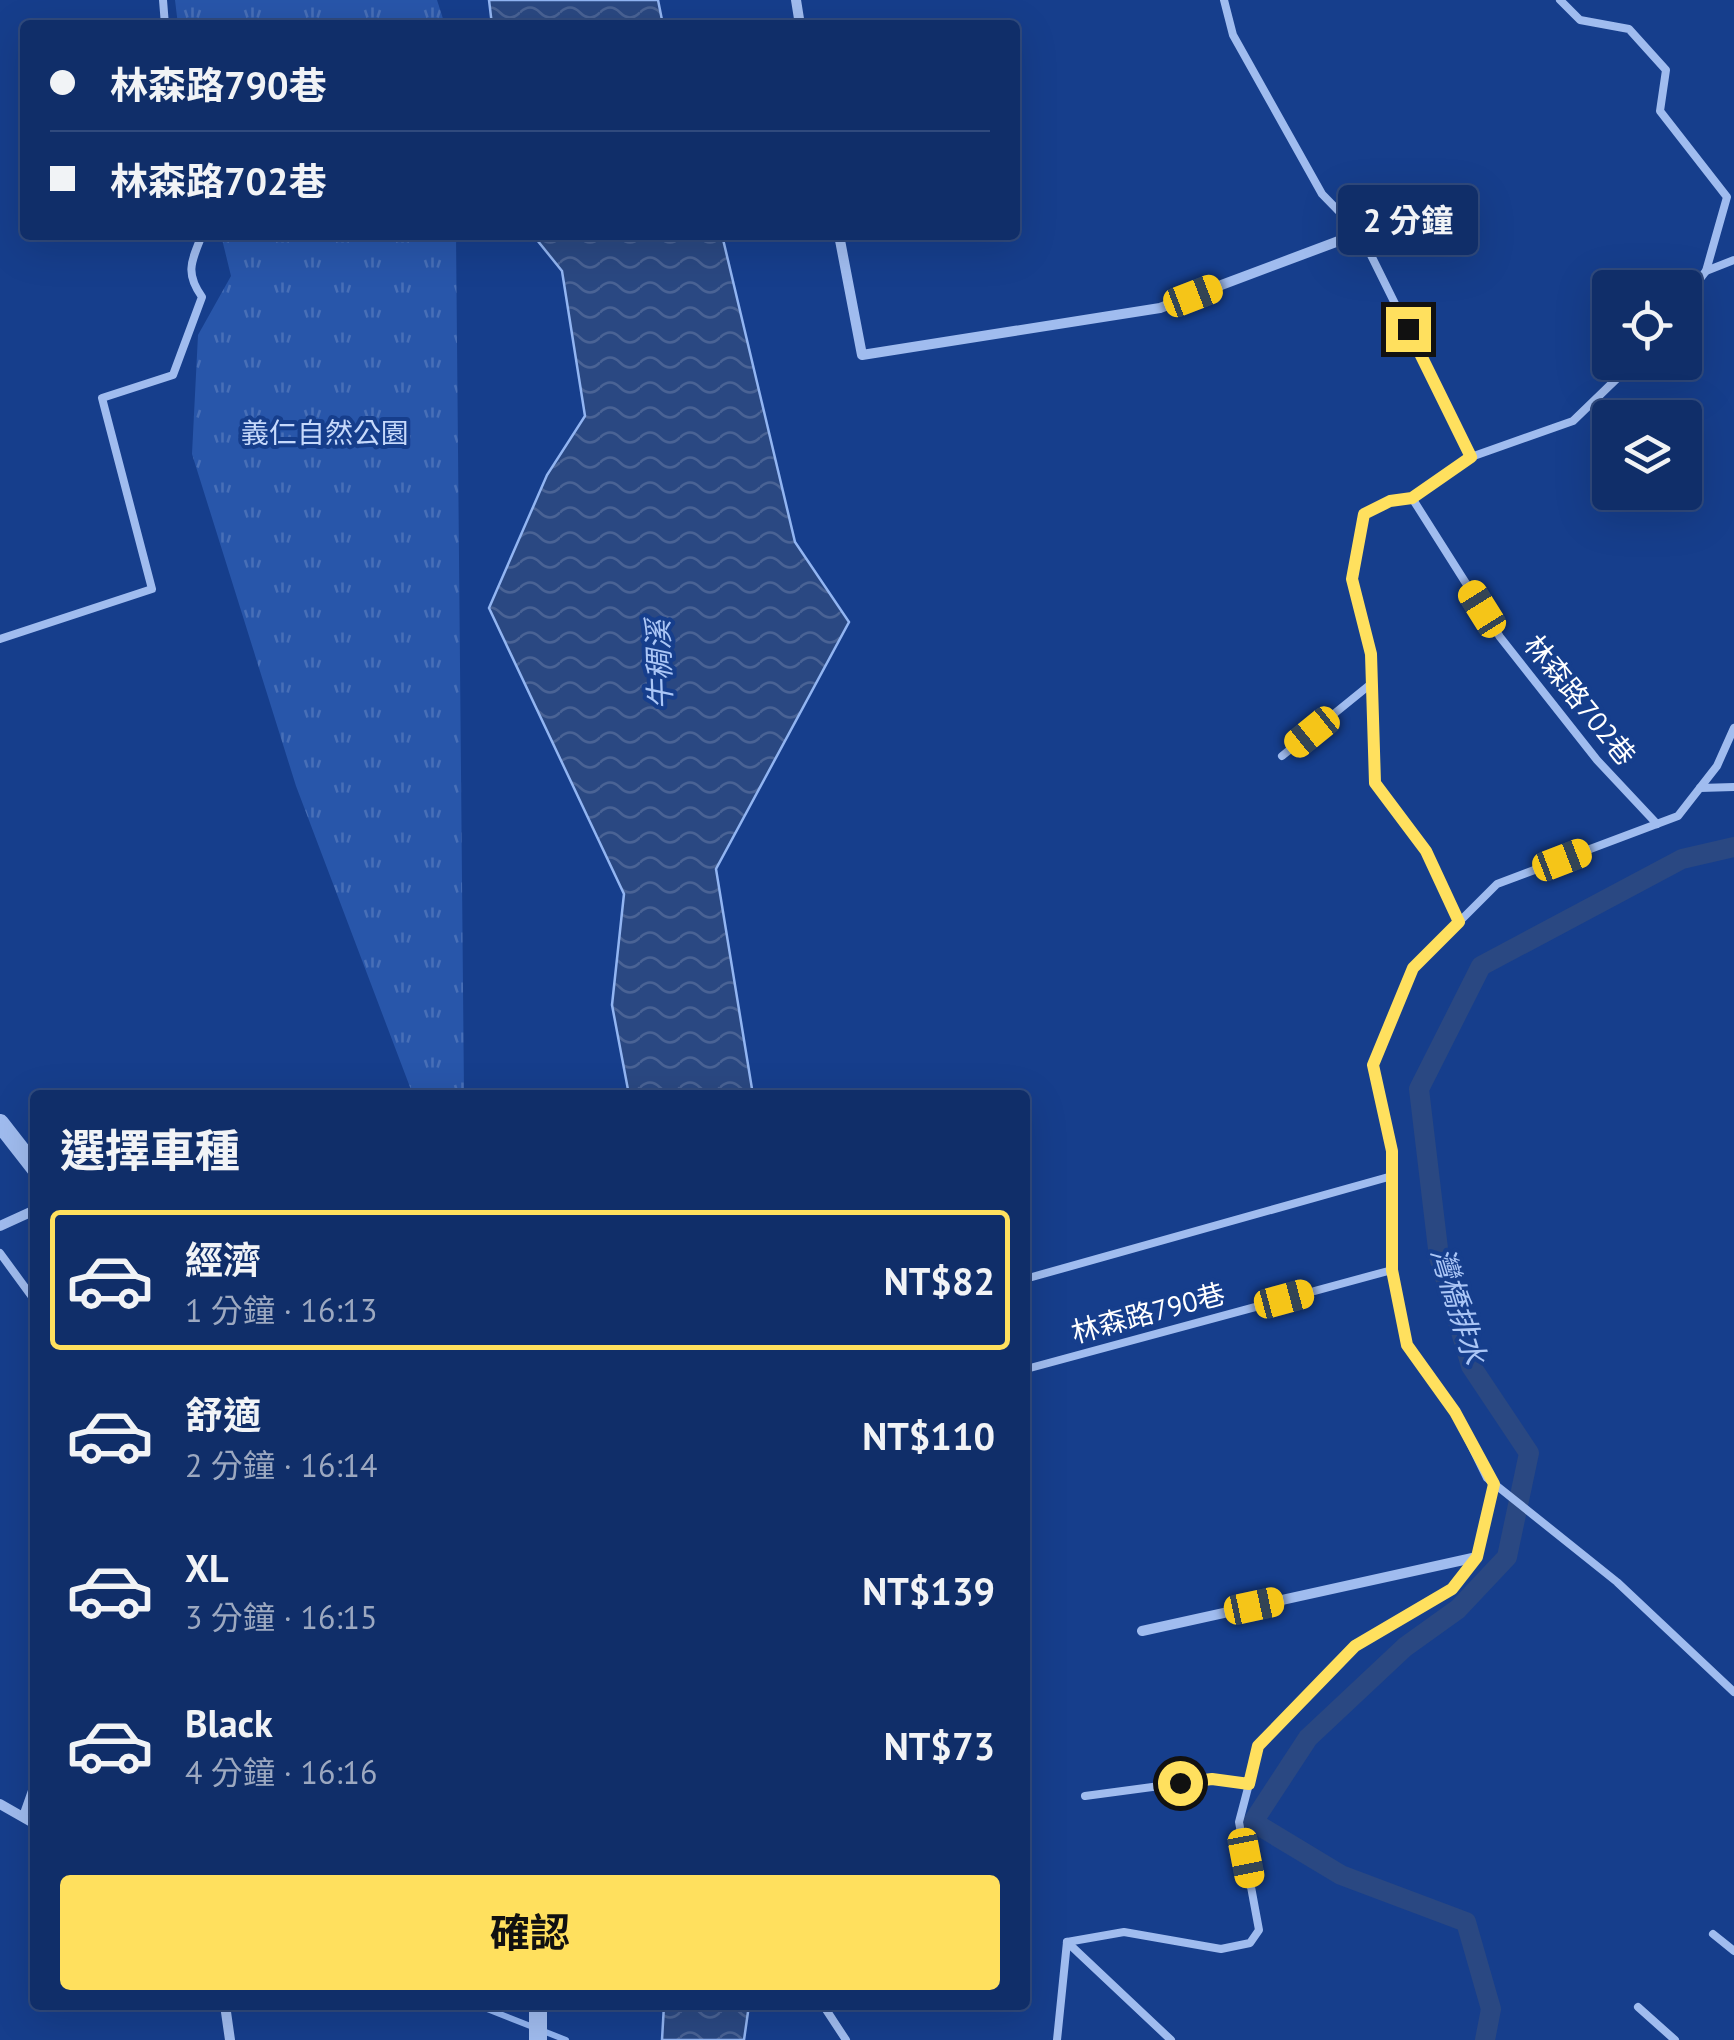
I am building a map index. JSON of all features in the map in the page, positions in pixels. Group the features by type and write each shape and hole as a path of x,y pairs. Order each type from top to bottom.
{"street":[{"path":"840,240 862,356 1160,308 1360,233"},
{"path":"0,1123 30,1162"},
{"path":"0,1226 30,1212"},
{"path":"1142,1631 1477,1557 1494,1484"},
{"path":"0,1804 30,1821"},
{"path":"226,2010 230,2040"},
{"path":"538,2010 538,2040"}],"lane":[{"path":"1224,0 1234,35 1322,194 1360,233 1471,457"},
{"path":"1560,0 1580,20 1629,29 1666,70 1660,111 1728,197 1702,276"},
{"path":"0,639 152,589 102,398 172,375 202,297 190,282 189,268 200,240"},
{"path":"1706,271 1734,260"},
{"path":"1459,922 1426,851 1375,783 1371,654 1352,579 1364,514 1390,501 1412,498 1471,457 1573,421 1615,380"},
{"name":"林森路702巷","path":"1412,498 1500,637 1596,760 1657,824"},
{"path":"1282,756 1372,683"},
{"path":"1734,728 1717,766 1678,816 1498,884 1413,968 1373,1065 1392,1151 1392,1270 1407,1345 1455,1412 1494,1484 1617,1582 1734,1692"},
{"path":"1700,788 1734,788"},
{"path":"1030,1278 1392,1176"},
{"path":"0,1253 30,1294"},
{"name":"林森路790巷","path":"1030,1368 1392,1270"},
{"path":"1067,1942 1124,1932 1221,1949 1250,1943 1260,1930 1239,1822 1258,1746 1355,1646 1452,1589 1477,1557"},
{"path":"1085,1796 1212,1779 1249,1784"},
{"path":"23,1816 30,1796"},
{"path":"1713,1934 1734,1951"},
{"path":"1057,2040 1060,1970 1067,1942"},
{"path":"1067,1942 1171,2040"},
{"path":"1638,2007 1675,2040"},
{"path":"826,2010 846,2040"}],"green space":[{"path":"175,0 437,0 443,20 177,20"},
{"name":"義仁自然公園","path":"222,240 456,240 464,1090 411,1090 296,786 192,454 198,335 231,276"}],"water":[{"path":"489,0 658,0 662,20 491,20"},
{"name":"牛稠溪","path":"537,240 723,240 795,542 849,622 716,869 752,1090 628,1090 612,1005 624,894 489,608 547,475 585,416 562,271"},
{"path":"664,2010 748,2010 744,2040 662,2040"}],"waterway":[{"name":"灣橋排水","path":"1485,2040 1491,2009 1466,1922 1341,1875 1253,1822 1308,1738 1405,1647 1458,1609 1507,1557 1529,1453 1471,1366 1439,1257 1419,1089 1481,966 1682,859 1734,847"},
{"path":"490,2010 566,2040"}],"route":[{"path":"1180,1783 1212,1779 1249,1784 1258,1746 1355,1646 1452,1589 1477,1557 1494,1484 1487,1478 1455,1412 1407,1345 1392,1270 1392,1151 1373,1065 1413,968 1459,922 1426,851 1375,783 1371,654 1352,579 1364,514 1390,501 1412,498 1471,457 1408,329"}]}
